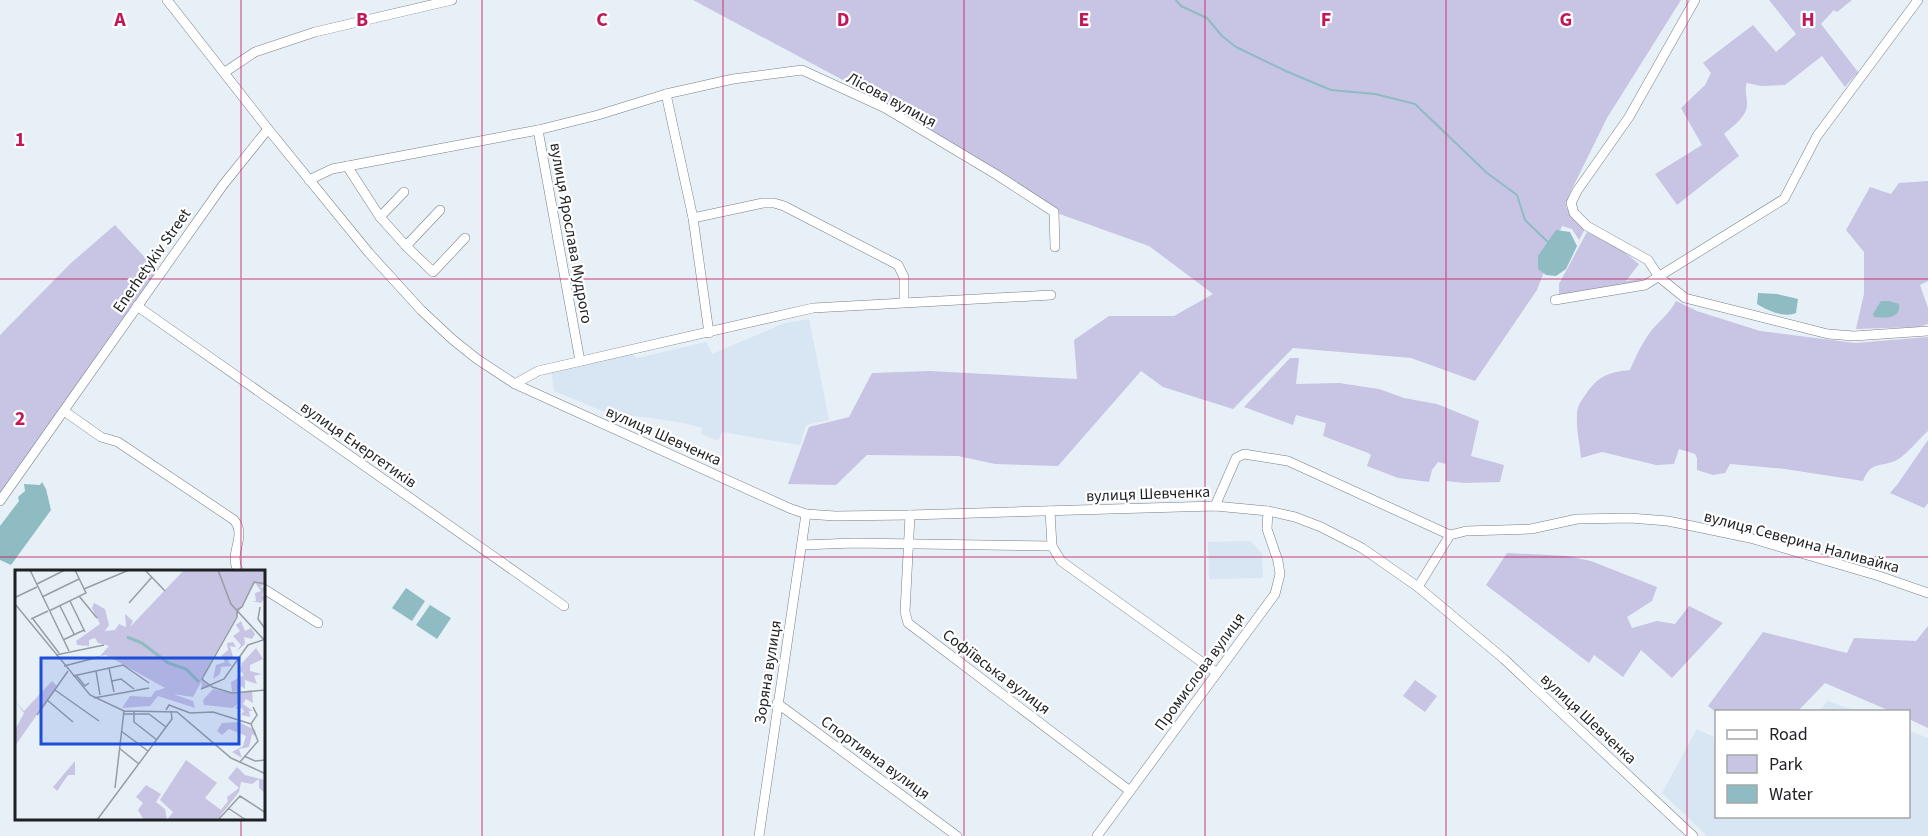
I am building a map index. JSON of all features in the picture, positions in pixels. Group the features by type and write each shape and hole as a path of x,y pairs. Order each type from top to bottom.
{"street":[{"name":"вулиця Шевченка","path":"167,0 369,253 421,310 477,359 515,384 660,451 789,508 806,513 835,516 910,515 1215,506 1268,511 1295,517 1362,548 1418,587 1504,659 1693,836"},
{"path":"225,72 255,52 315,32 452,0"},
{"path":"1695,0 1629,117 1577,191 1571,203 1574,213 1587,226 1648,260 1659,277 1685,298 1828,334 1854,336 1928,331"},
{"path":"1555,300 1645,285 1784,199 1817,136 1918,0"},
{"name":"Лісова вулиця","path":"538,130 598,116 666,94 733,79 802,70 885,108 1054,212 1055,247"},
{"path":"666,94 693,218 709,333"},
{"name":"Enerhetykiv Street","path":"0,501 223,185 268,129"},
{"name":"вулиця Ярослава Мудрого","path":"309,180 332,169 538,130 580,361"},
{"path":"347,166 380,217 433,272 465,238"},
{"path":"380,217 404,192"},
{"path":"693,218 774,202 898,265 904,277 904,302"},
{"path":"406,246 440,210"},
{"path":"515,384 538,371 813,308 1051,295"},
{"name":"вулиця Енергетиків","path":"137,306 564,606"},
{"path":"64,411 101,437 118,442 234,520 239,527 240,535 234,560 238,570"},
{"path":"1215,506 1236,458 1244,454 1288,461 1450,535 1418,587"},
{"path":"1050,511 1052,546 1061,561 1217,673"},
{"name":"Промислова вулиця","path":"1097,836 1275,594 1280,574 1267,529 1268,511"},
{"name":"Зоряна вулиця","path":"759,836 806,513"},
{"path":"908,545 910,515"},
{"name":"вулиця Северина Наливайка","path":"1450,535 1466,531 1531,529 1576,519 1630,518 1668,522 1780,547 1928,593"},
{"path":"802,545 845,543 1052,546"},
{"name":"Софіївська вулиця","path":"908,545 905,612 908,623 1130,791"},
{"path":"266,590 318,623"},
{"name":"Спортивна вулиця","path":"777,703 957,836"}],"shaded area":[{"path":"809,319 829,420 806,425 800,445 722,432 718,441 701,434 703,428 679,422 605,412 554,391 551,371 632,353 637,358 706,342 712,354 785,323"},
{"path":"1251,541 1262,554 1263,578 1209,579 1208,542"},
{"path":"1827,701 1854,710 1820,710"},
{"path":"1697,729 1715,738 1715,818 1910,818 1910,731 1928,738 1928,836 1707,836 1662,793"}],"green space":[{"path":"693,0 1681,0 1607,118 1569,195 1566,207 1585,229 1579,240 1572,229 1562,226 1537,290 1475,381 1411,358 1293,348 1233,409 1163,387 1141,371 1058,466 995,464 958,456 867,455 836,485 788,484 809,427 849,417 872,373 930,371 1077,379 1074,340 1109,316 1174,316 1213,294 1149,246 1054,212 897,109"},
{"path":"1769,0 1852,0 1837,12 1834,10 1821,24 1858,72 1845,87 1822,56 1785,85 1761,86 1747,83 1747,108 1739,120 1724,134 1739,156 1677,205 1655,174 1702,145 1681,108 1705,85 1711,73 1703,63 1753,25 1776,52 1796,34"},
{"path":"1928,181 1928,281 1920,285 1928,308 1928,324 1918,327 1856,329 1864,294 1864,252 1846,230 1870,187 1891,194 1899,183"},
{"path":"115,225 160,274 0,501 0,335 71,263"},
{"path":"1587,232 1615,245 1639,264 1626,281 1640,279 1644,283 1559,298 1559,284"},
{"path":"1676,301 1697,311 1760,331 1855,343 1928,337 1928,431 1900,458 1869,470 1863,481 1785,469 1730,464 1725,473 1713,475 1697,470 1695,454 1679,449 1674,464 1656,465 1602,452 1581,458 1577,420 1581,401 1600,379 1616,372 1630,370 1639,350 1654,327"},
{"path":"1290,358 1299,358 1296,384 1339,383 1379,389 1404,398 1437,404 1479,421 1471,456 1504,465 1500,482 1446,481 1446,464 1438,462 1432,470 1429,482 1398,478 1367,466 1371,455 1368,453 1323,436 1326,423 1296,415 1293,425 1244,407"},
{"path":"1928,440 1928,503 1924,508 1890,493"},
{"path":"1507,553 1567,556 1591,561 1657,587 1652,601 1627,617 1632,628 1657,621 1675,624 1689,606 1723,623 1672,678 1641,650 1623,677 1594,655 1589,663 1486,585"},
{"path":"1928,626 1928,728 1910,719 1910,710 1888,710 1825,683 1799,710 1715,711 1708,706 1763,632 1847,653 1854,638 1916,641"},
{"path":"1415,680 1437,696 1425,712 1403,696"}],"water":[{"path":"1556,230 1570,232 1577,246 1566,269 1556,276 1546,275 1538,269 1538,256"},
{"path":"1758,293 1777,294 1798,299 1796,313 1782,314 1761,307 1757,304"},
{"path":"1881,301 1899,304 1895,315 1883,318 1874,317 1873,314"},
{"path":"42,482 51,510 11,565 0,560 0,526 19,501 18,497 25,491 24,484 40,485"},
{"path":"406,588 425,601 412,621 392,608"},
{"path":"430,605 451,618 437,639 416,625"}],"waterway":[{"path":"1176,0 1181,6 1207,18 1222,36 1236,47 1288,72 1331,90 1375,94 1415,104 1487,173 1517,195 1525,220 1550,244"}]}
